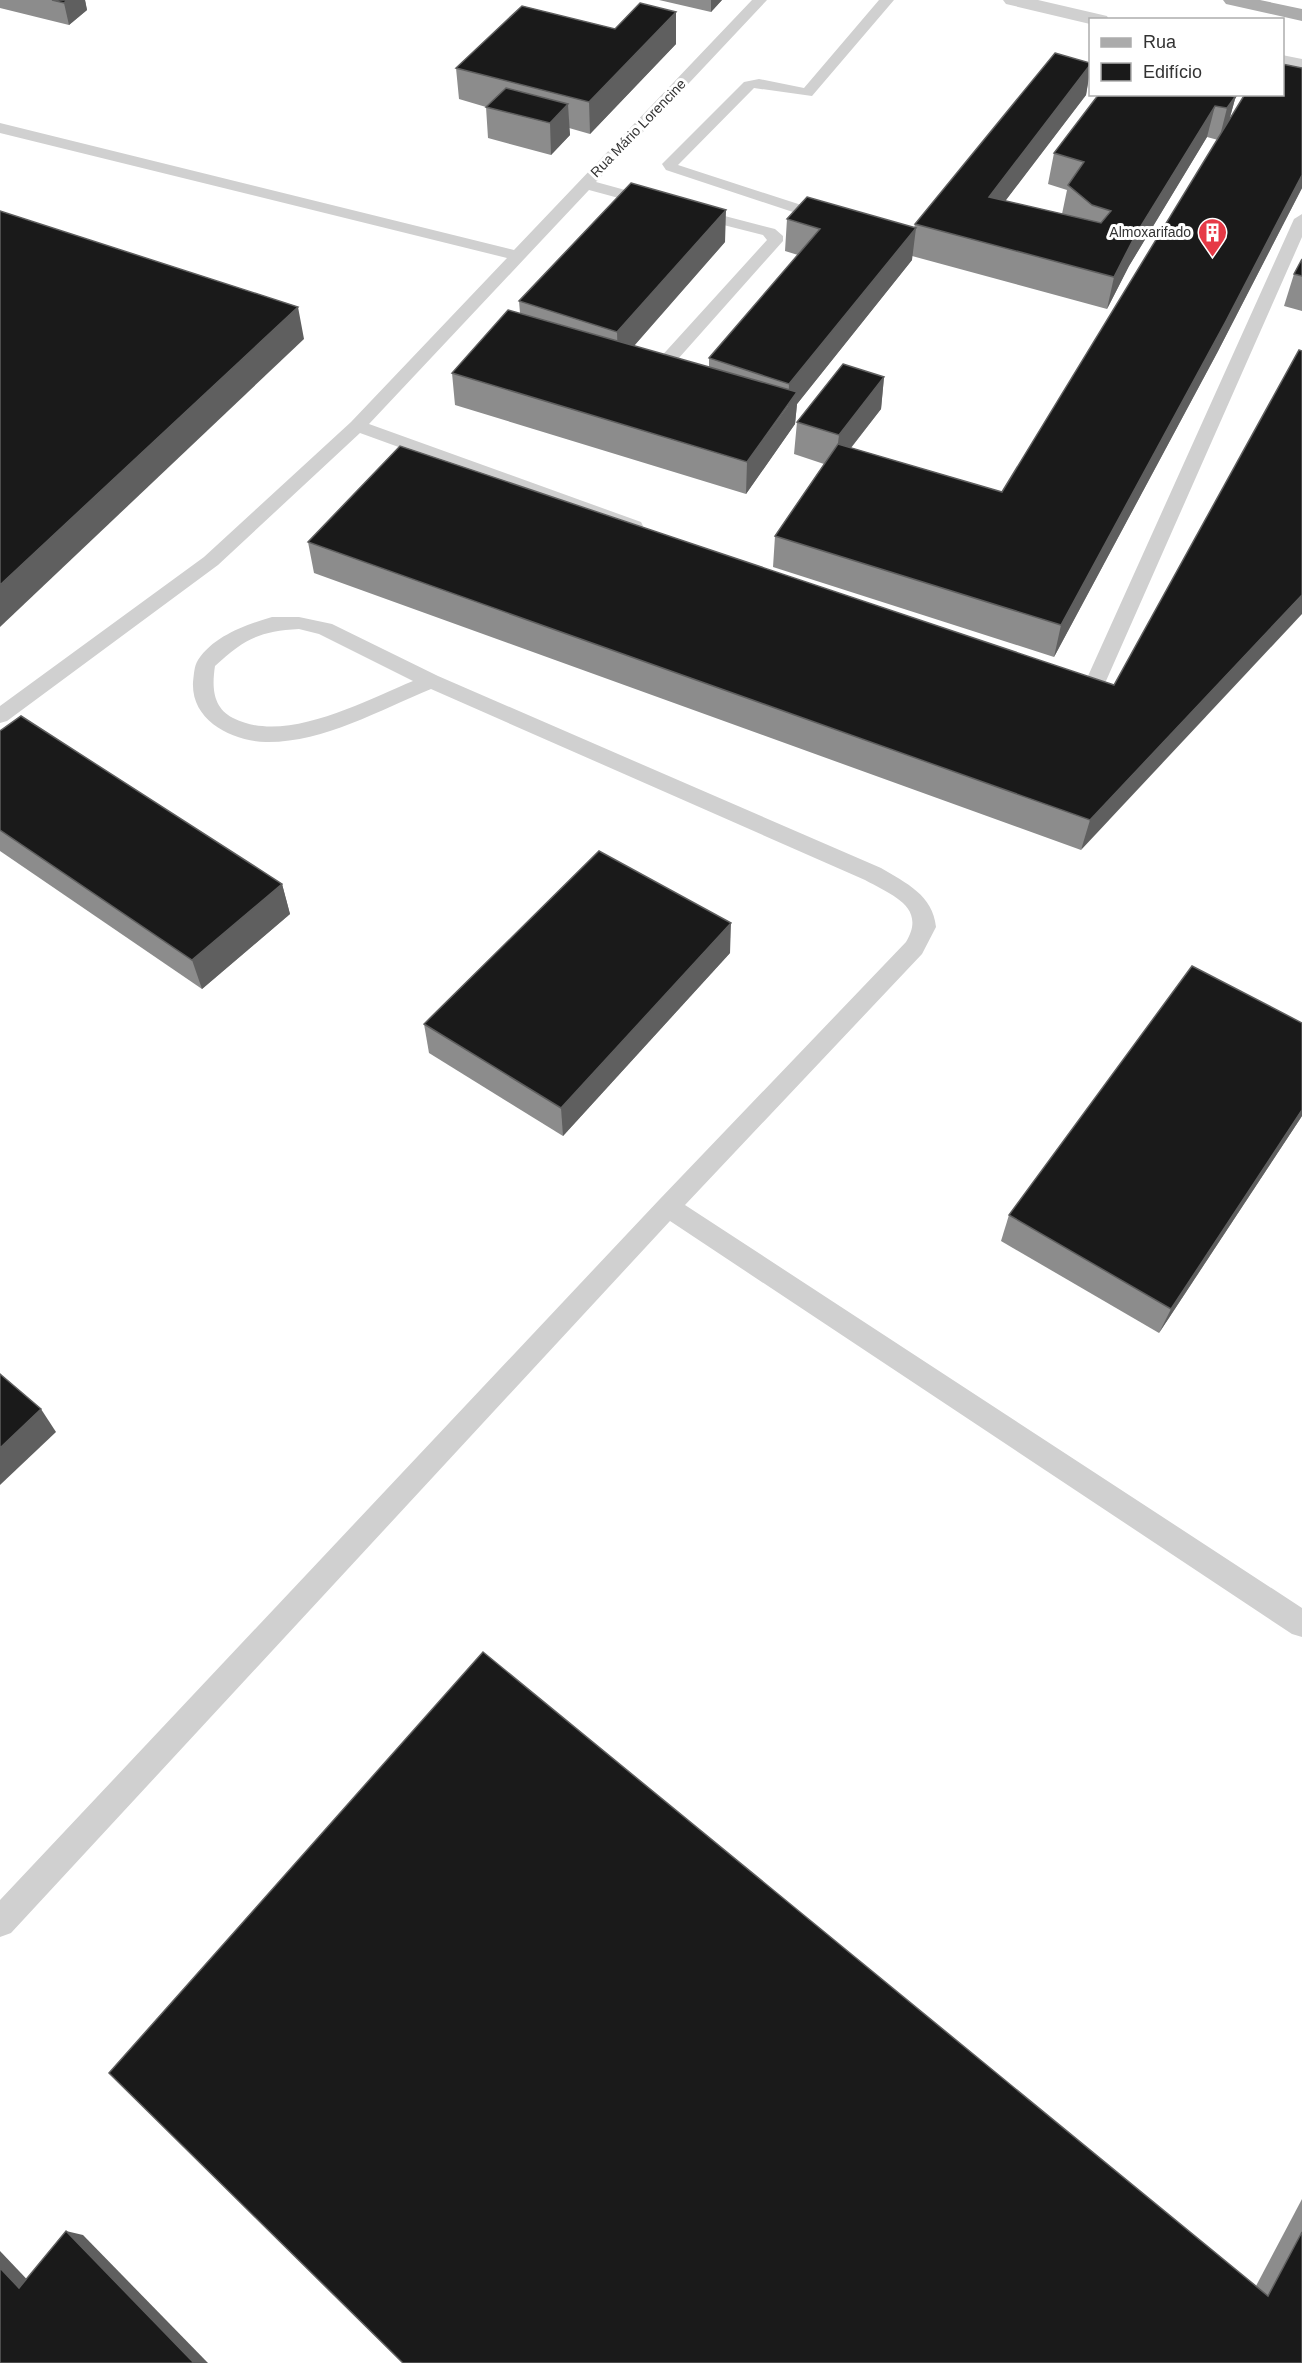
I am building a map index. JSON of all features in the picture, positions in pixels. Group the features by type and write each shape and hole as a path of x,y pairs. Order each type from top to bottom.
{"main road":[{"path":"1233,0 1302,15"}],"street":[{"path":"1013,0 1091,18"},
{"path":"1284,61 1302,65"}],"lane":[{"name":"Rua Mário Lorencine","path":"0,716 211,561 357,426 760,0"},
{"path":"820,216 679,171 670,164 749,85 759,83 807,93 887,0"},
{"path":"0,128 517,256"},
{"path":"585,184 769,232 775,236 776,241 664,364"},
{"path":"1044,672 1078,683 1096,681 1302,219"},
{"path":"357,426 655,533"},
{"path":"0,1922 668,1207 914,948 926,928 922,909 906,893 873,874 431,681 325,630 299,622 272,624 232,639 206,663 202,696 210,711 229,727 254,734 290,734 348,715 431,681"},
{"path":"668,1207 1302,1624"}],"building":[{"path":"640,3 676,12 589,102 456,68 522,6 615,29"},
{"path":"1055,53 1089,63 1089,66 989,197 1101,223 1111,211 1092,205 1068,185 1084,162 1054,153 1097,96 1235,97 1227,108 1215,106 1136,234 1114,277 915,224"},
{"path":"1284,64 1302,68 1302,175 1226,321 1061,625 775,536 838,444 1002,492 1244,96 1284,96"},
{"path":"506,88 568,104 550,123 486,107"},
{"path":"631,183 726,210 617,332 519,301"},
{"path":"807,197 916,228 789,384 709,358 820,229 787,219"},
{"path":"0,211 298,307 0,585"},
{"path":"1302,259 1302,276 1294,274"},
{"path":"508,310 797,392 747,462 452,373"},
{"path":"1299,350 1302,351 1302,595 1090,820 308,542 400,446 1114,685"},
{"path":"843,364 884,377 839,435 797,422"},
{"path":"21,716 282,884 192,960 0,830 0,731"},
{"path":"599,851 731,923 561,1108 424,1024"},
{"path":"1192,966 1302,1023 1302,1110 1171,1309 1009,1215"},
{"path":"0,1374 41,1409 0,1448"},
{"path":"483,1652 1268,2296 1302,2232 1302,2363 403,2363 109,2073"},
{"path":"66,2231 194,2363 0,2363 0,2268 19,2288"}],"place":[{"name":"Almoxarifado","path":"1212,258"}]}
